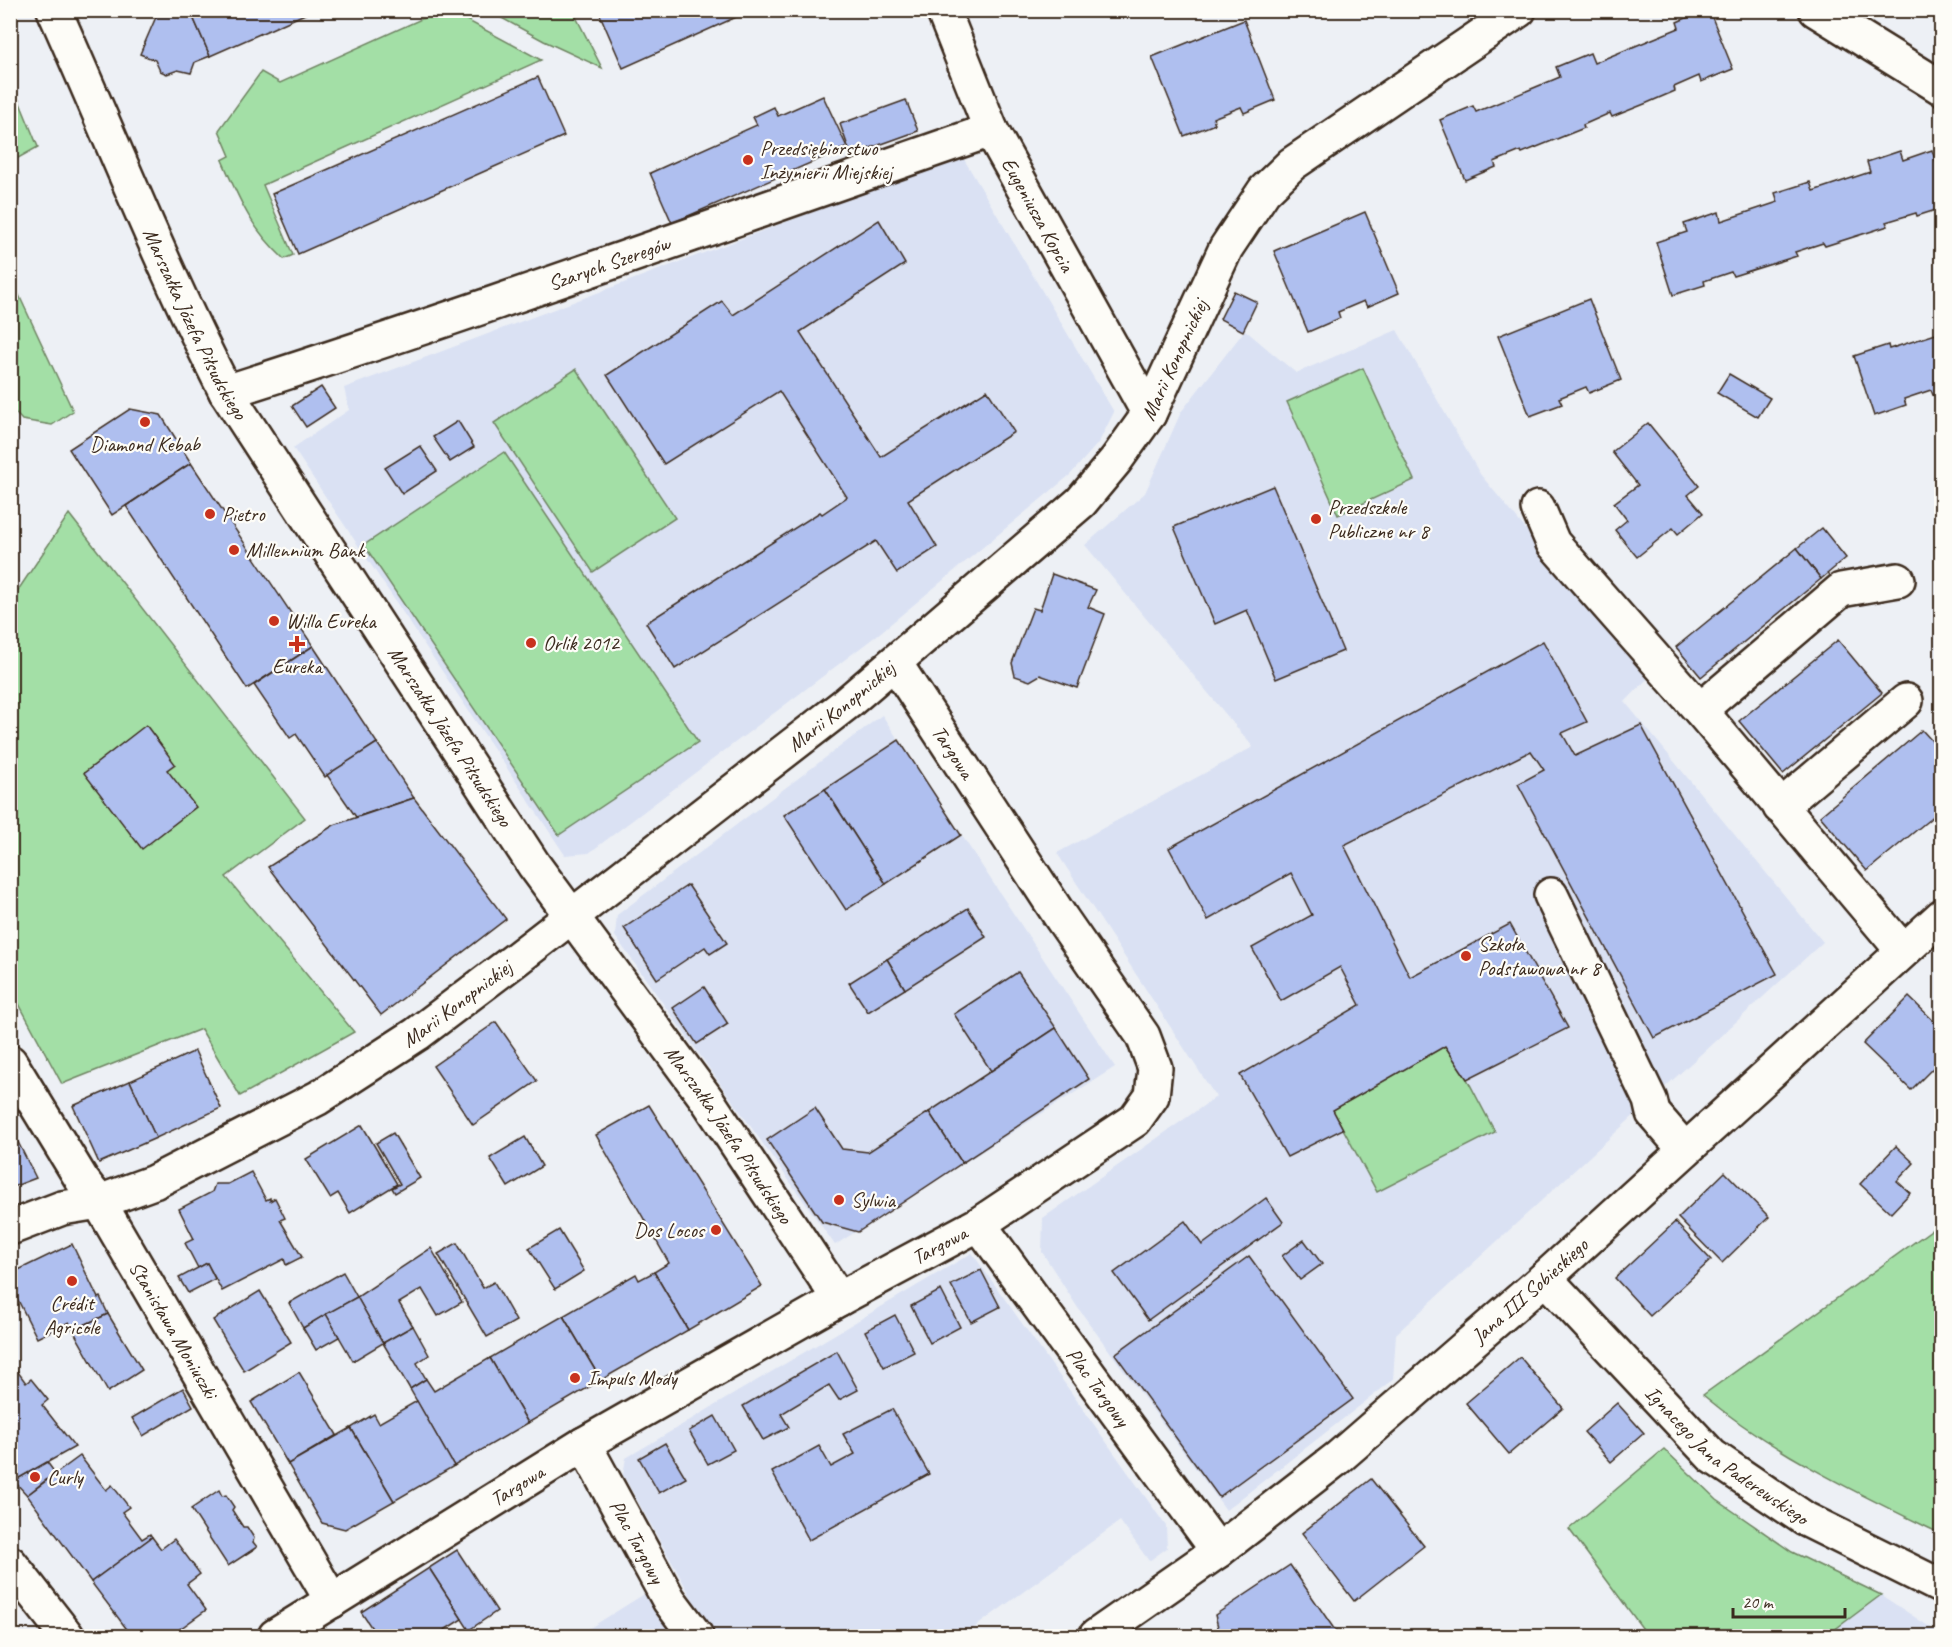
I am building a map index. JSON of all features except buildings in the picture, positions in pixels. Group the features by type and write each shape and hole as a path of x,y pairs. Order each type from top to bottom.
{"street":[{"name":"Marszałka Józefa Piłsudskiego","path":"54,10 192,325 226,392 527,855 708,1101 839,1299"},
{"name":"Eugeniusza Kopcia","path":"943,10 990,130 1149,414"},
{"name":"Marii Konopnickiej","path":"10,1228 62,1208 99,1202 154,1182 318,1098 417,1034 838,710 1081,502 1116,460 1149,414 1227,248 1264,191 1292,164 1519,10"},
{"path":"1816,10 1941,88"},
{"name":"Szarych Szeregów","path":"226,392 411,332 990,130"},
{"path":"1538,508 1553,543 1700,710 1903,951"},
{"path":"1700,710 1841,590 1898,580"},
{"name":"Targowa","path":"275,1636 584,1444 839,1299 979,1224 1135,1120 1152,1096 1155,1068 1143,1036 1062,919 895,663"},
{"path":"1780,807 1906,701"},
{"path":"1551,895 1650,1100 1653,1113 1685,1150"},
{"name":"Jana III Sobieskiego","path":"1106,1633 1218,1551 1339,1457 1545,1278 1941,916"},
{"name":"Stanisława Moniuszki","path":"10,1062 82,1180 99,1202 332,1601"},
{"name":"Plac Targowy","path":"979,1224 1218,1551"},
{"name":"Ignacego Jana Paderewskiego","path":"1545,1278 1712,1456 1805,1519 1941,1587"},
{"name":"Plac Targowy","path":"584,1444 669,1600 696,1636"},
{"path":"10,1563 67,1636"}],"shaded area":[{"path":"962,156 1114,412 1099,442 1070,475 876,636 589,853 565,855 293,448 349,410 344,388"},
{"name":"Szkoła Podstawowa nr 8","path":"1245,330 1296,373 1397,330 1480,474 1562,573 1652,674 1625,702 1823,942 1396,1334 1393,1380 1226,1510 1078,1308 1042,1252 1043,1218 1216,1097 1057,853 1253,747 1085,545 1145,493 1181,412"},
{"path":"882,715 1115,1067 835,1245 615,936 617,915"},
{"path":"972,1253 1166,1526 1167,1548 1149,1561 1120,1521 963,1636 718,1636 702,1616 623,1475 626,1458"},
{"path":"646,1593 678,1636 577,1636"},
{"path":"1881,1595 1942,1635 1826,1636"}],"green space":[{"path":"439,11 450,11 541,60 263,185 293,255 284,259 262,236 241,201 222,160 230,156 219,130 261,72 280,83"},
{"path":"489,11 573,11 602,68 544,41"},
{"path":"11,81 38,147 10,162"},
{"path":"11,278 73,411 52,425 22,420 11,408"},
{"path":"1363,368 1414,480 1338,515 1287,402"},
{"path":"576,369 675,518 593,572 494,423"},
{"name":"Orlik 2012","path":"504,452 698,742 559,835 364,545"},
{"path":"69,514 305,818 226,877 354,1032 240,1096 201,1029 62,1084 11,989 10,602"},
{"path":"1445,1046 1467,1079 1495,1132 1377,1192 1333,1110"},
{"path":"1941,1223 1941,1534 1818,1472 1758,1436 1703,1395"},
{"path":"1664,1449 1717,1500 1792,1552 1881,1595 1826,1636 1648,1636 1569,1529"}],"place":[{"name":"Przedsiębiorstwo Inżynierii Miejskiej","path":"748,160"},
{"name":"Diamond Kebab","path":"145,422"},
{"name":"Pietro","path":"210,514"},
{"name":"Przedszkole Publiczne nr 8","path":"1316,519"},
{"name":"Millennium Bank","path":"234,550"},
{"name":"Willa Eureka","path":"274,621"},
{"name":"Orlik 2012","path":"531,643"},
{"name":"Eureka","path":"297,644"},
{"name":"Szkoła Podstawowa nr 8","path":"1466,956"},
{"name":"Sylwia","path":"839,1200"},
{"name":"Dos Locos","path":"716,1230"},
{"name":"Crédit Agricole","path":"72,1281"},
{"name":"Impuls Mody","path":"575,1378"},
{"name":"Curly","path":"35,1477"}]}
